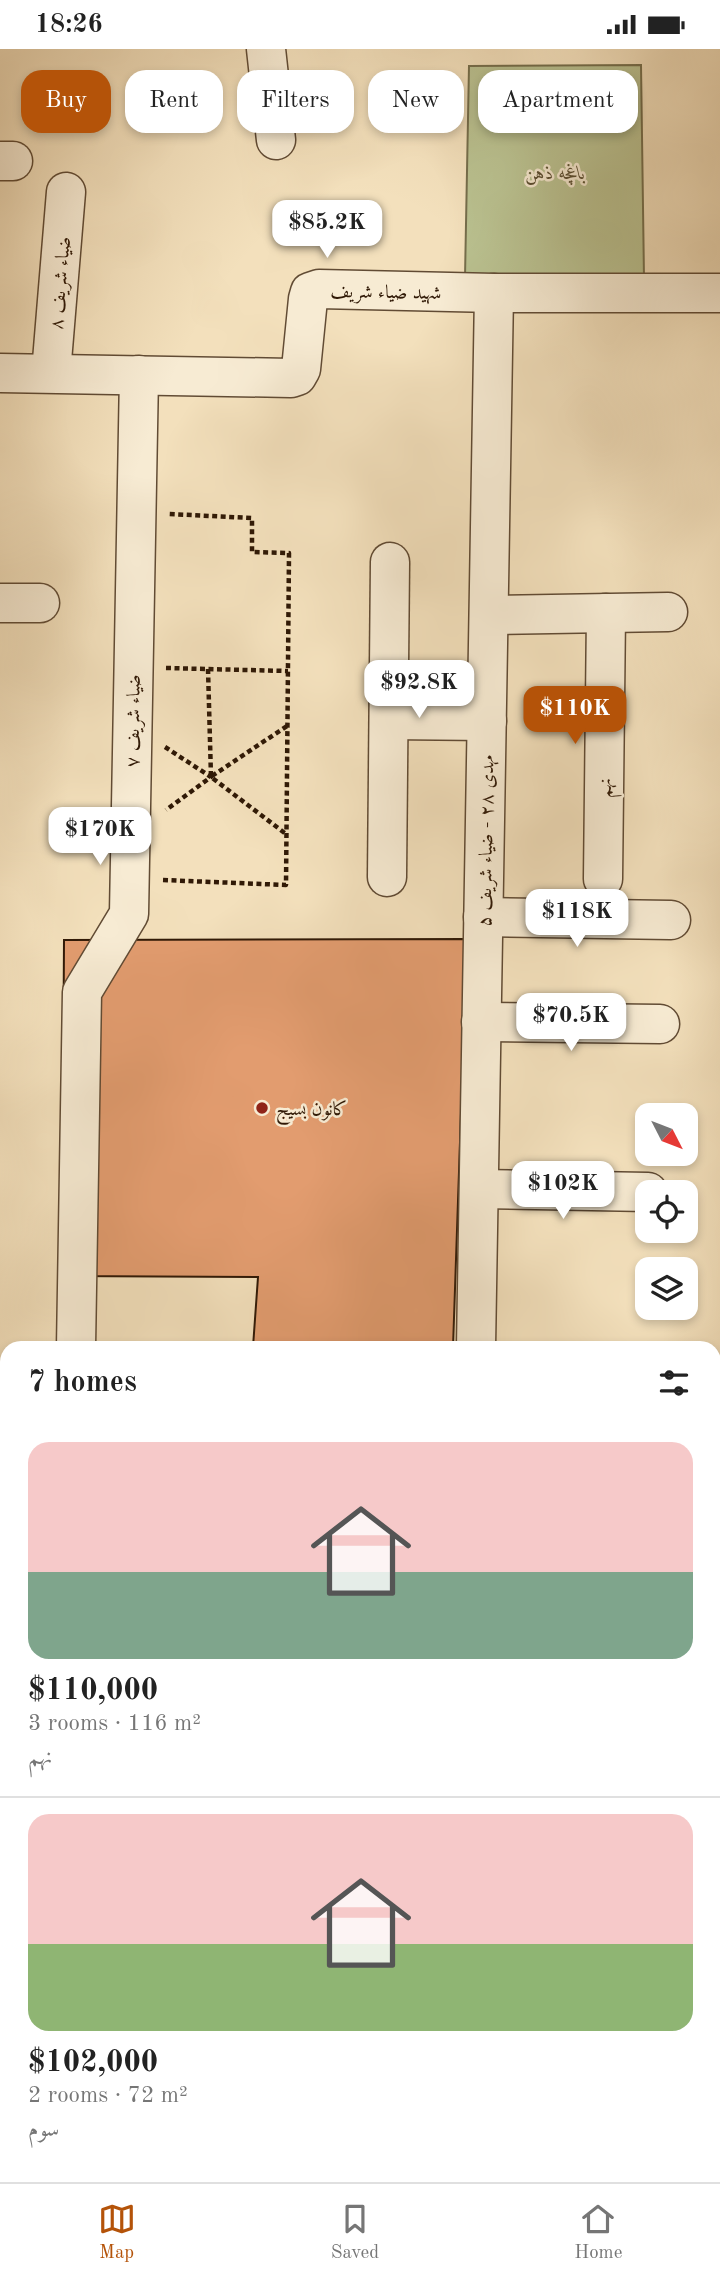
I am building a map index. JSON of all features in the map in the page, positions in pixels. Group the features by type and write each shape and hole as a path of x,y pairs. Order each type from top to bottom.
{"street":[{"path":"266,49 276,140"},
{"name":"ضیاء شریف ۸","path":"51,373 66,192"},
{"name":"شهید ضیاء شریف","path":"0,373 291,378 297,376 301,369 310,292 319,289 494,293 720,293"},
{"name":"مهدی ۲۸ - ضیاء شریف ۵","path":"476,1341 494,293"},
{"name":"ضیاء شریف ۷","path":"76,1341 82,992 129,914 139,375"},
{"path":"387,877 390,562"},
{"path":"0,603 40,603"},
{"path":"489,615 668,612"},
{"name":"نهم","path":"603,879 606,613"},
{"path":"389,720 487,721"},
{"path":"483,917 671,920"},
{"path":"481,1022 660,1024"},
{"path":"479,1189 635,1192"}],"path":[{"path":"129,878 286,885 289,553 252,552 252,518 137,512"},
{"path":"134,667 288,671"},
{"path":"208,669 211,777"},
{"path":"132,725 211,777 286,834"},
{"path":"130,838 211,777 288,726"}],"green space":[{"name":"باغچه ذهن","path":"641,65 644,278 465,277 469,66"}],"building":[{"name":"کانون بسیج","path":"467,939 453,1341 253,1341 258,1277 62,1276 64,940"}],"place":[{"name":"کانون بسیج","path":"262,1108"}]}
